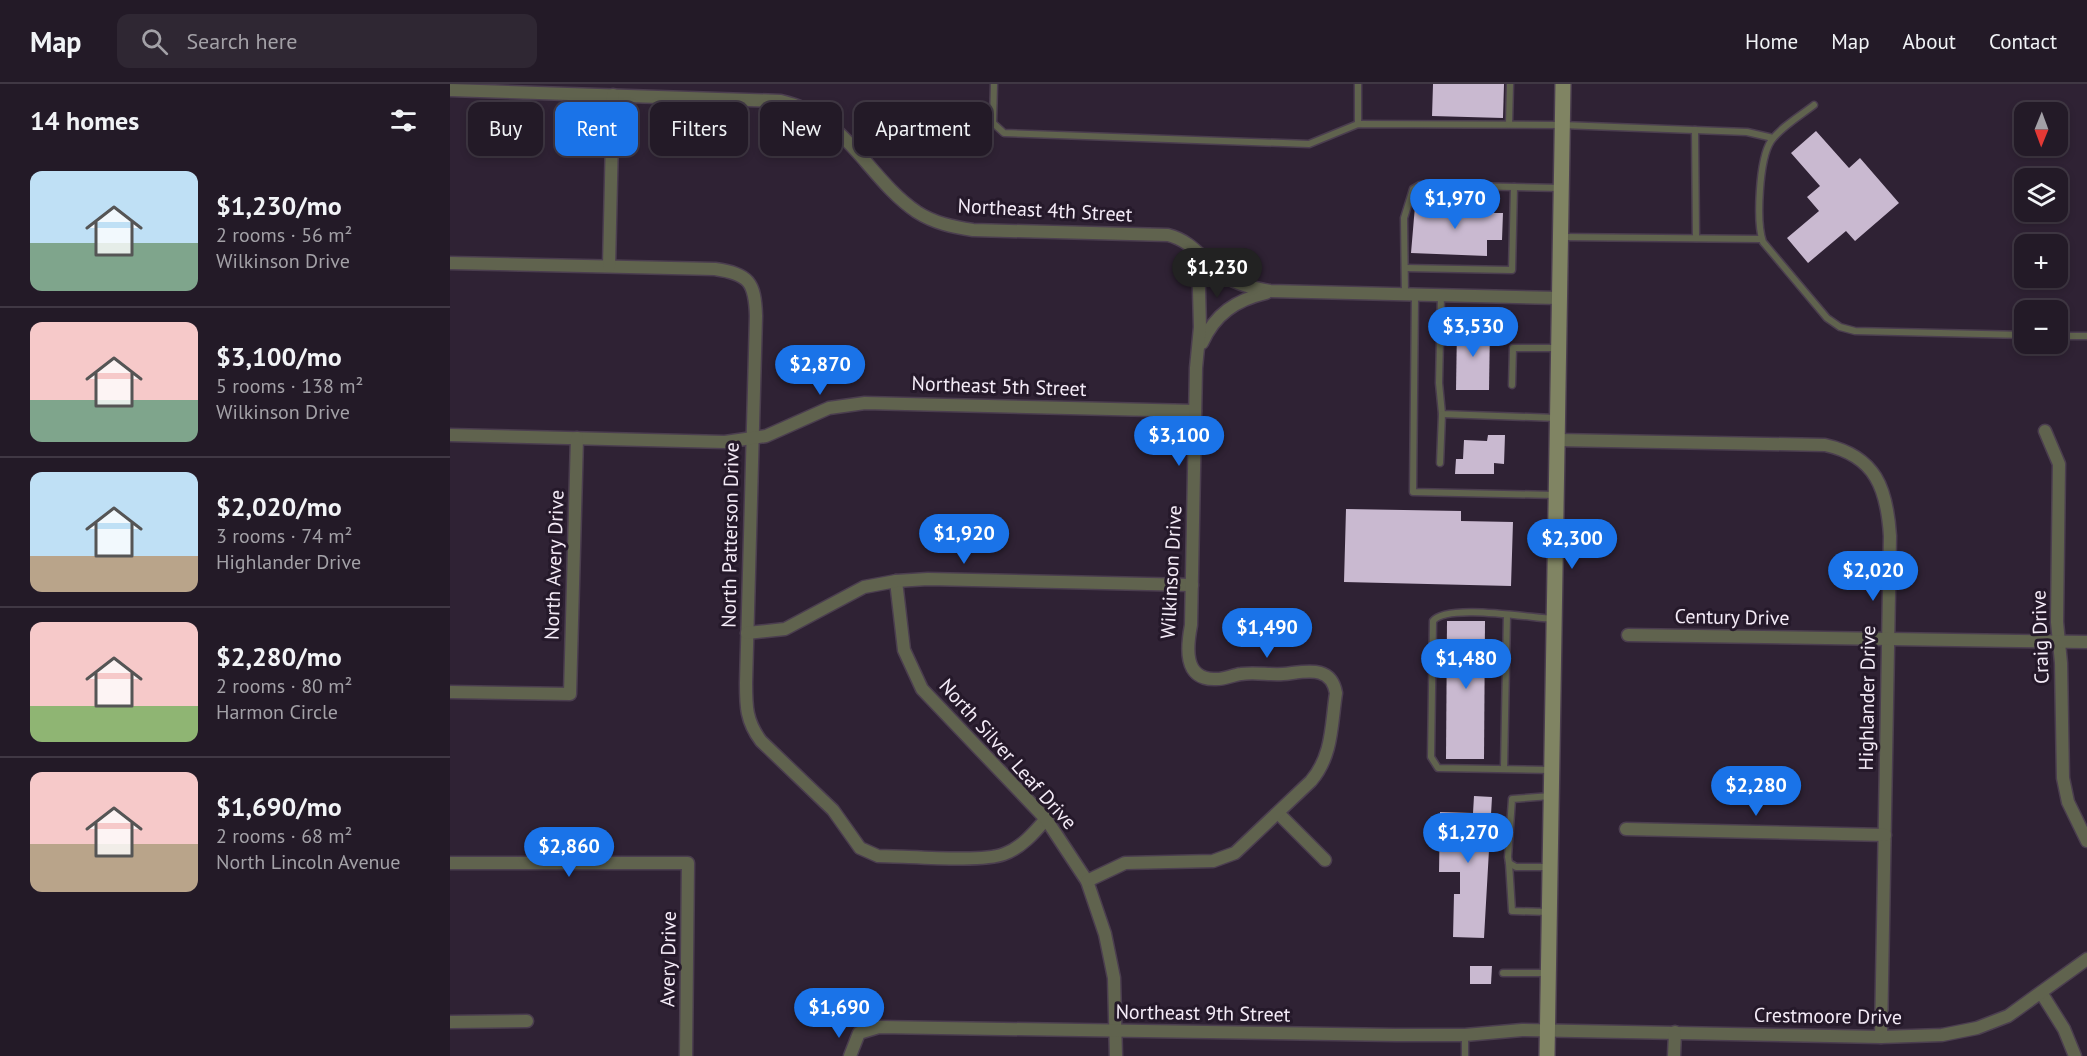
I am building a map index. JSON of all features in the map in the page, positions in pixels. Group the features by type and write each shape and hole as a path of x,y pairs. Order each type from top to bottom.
{"main road":[{"path":"1547,1056 1563,84"}],"street":[{"name":"Northeast 4th Street","path":"450,90 765,98 808,109 830,124 915,211 942,224 973,230 1168,235 1179,238 1198,252 1216,270 1236,282 1270,291 1559,298"},
{"path":"609,266 613,95"},
{"name":"Wilkinson Drive","path":"1087,881 1115,866 1132,862 1221,859 1246,846 1311,781 1325,763 1336,693 1334,684 1325,675 1310,670 1284,674 1243,673 1215,680 1200,674 1190,665 1186,656 1191,625 1196,368 1200,349 1198,252"},
{"name":"North Patterson Drive","path":"450,263 715,269 740,274 748,279 756,300 746,708 752,729 760,741 833,810 853,840 868,853 878,856 994,857 1015,848 1031,836 1046,819"},
{"path":"1200,349 1207,332 1225,311 1237,302 1270,291"},
{"name":"Northeast 5th Street","path":"450,435 725,442 781,432 829,408 865,403 1195,411"},
{"name":"Craig Drive","path":"2044,431 2059,464 2057,622 2060,642 2063,778 2068,802 2087,840"},
{"name":"North Avery Drive","path":"450,692 570,694 577,438"},
{"name":"Highlander Drive","path":"1558,440 1814,443 1832,446 1853,455 1871,468 1879,480 1888,513 1881,1037"},
{"path":"747,633 785,630 864,587 896,580 1192,585"},
{"name":"North Silver Leaf Drive","path":"896,580 904,650 917,681 943,713 1046,819 1087,881 1110,957 1116,997 1116,1056"},
{"name":"Century Drive","path":"1628,635 2087,642"},
{"path":"1279,814 1325,860"},
{"path":"1626,829 1885,835"},
{"name":"Avery Drive","path":"450,863 688,863 686,1056"},
{"name":"Crestmoore Drive","path":"1547,1030 1881,1037 1942,1035 1977,1028 2008,1016 2087,959"},
{"path":"2042,993 2064,1029 2074,1056"},
{"path":"450,1022 527,1021"},
{"name":"Northeast 9th Street","path":"850,1056 859,1033 879,1027 1465,1035 1547,1030"},
{"path":"1674,1056 1675,1032"}],"lane":[{"path":"994,84 993,123 1004,134 1309,144 1358,124 1562,124 1747,132 1773,138"},
{"path":"1358,124 1359,84"},
{"path":"1509,124 1510,84"},
{"path":"1814,105 1773,138 1764,152 1758,230 1761,239 1827,318 1840,327 1855,332 2014,335"},
{"path":"1695,130 1696,238"},
{"path":"1557,495 1413,492 1410,296 1405,268 1404,218 1413,189 1419,185 1561,188"},
{"path":"1405,268 1512,270 1514,187"},
{"path":"1560,237 1761,239"},
{"path":"1440,463 1441,296"},
{"path":"2068,336 2087,336"},
{"path":"1512,385 1513,348 1559,348"},
{"path":"1442,414 1558,418"},
{"path":"1552,770 1438,768 1433,762 1433,621 1443,613 1555,619"},
{"path":"1504,768 1507,615"},
{"path":"1549,912 1512,912 1509,863 1512,799 1551,796"},
{"path":"1509,863 1516,867 1550,867"},
{"path":"1503,973 1548,973"},
{"path":"1465,1035 1465,1056"}],"building":[{"path":"1433,84 1504,84 1503,118 1432,116"},
{"path":"1816,131 1849,168 1860,158 1899,203 1855,241 1846,231 1808,263 1787,238 1819,211 1807,197 1820,186 1791,153"},
{"path":"1471,204 1489,205 1489,213 1503,213 1502,240 1487,240 1487,256 1411,253 1415,206 1471,208"},
{"path":"1457,326 1490,327 1489,390 1456,390"},
{"path":"1488,435 1505,435 1504,464 1494,463 1494,474 1455,474 1456,459 1463,459 1464,440 1487,441"},
{"path":"1346,509 1461,511 1461,521 1513,522 1511,586 1344,582"},
{"path":"1447,621 1485,621 1484,759 1446,759"},
{"path":"1474,796 1492,797 1484,938 1453,937 1454,894 1460,894 1460,872 1439,872 1440,812 1473,813"},
{"path":"1470,966 1492,966 1491,984 1470,984"}]}
